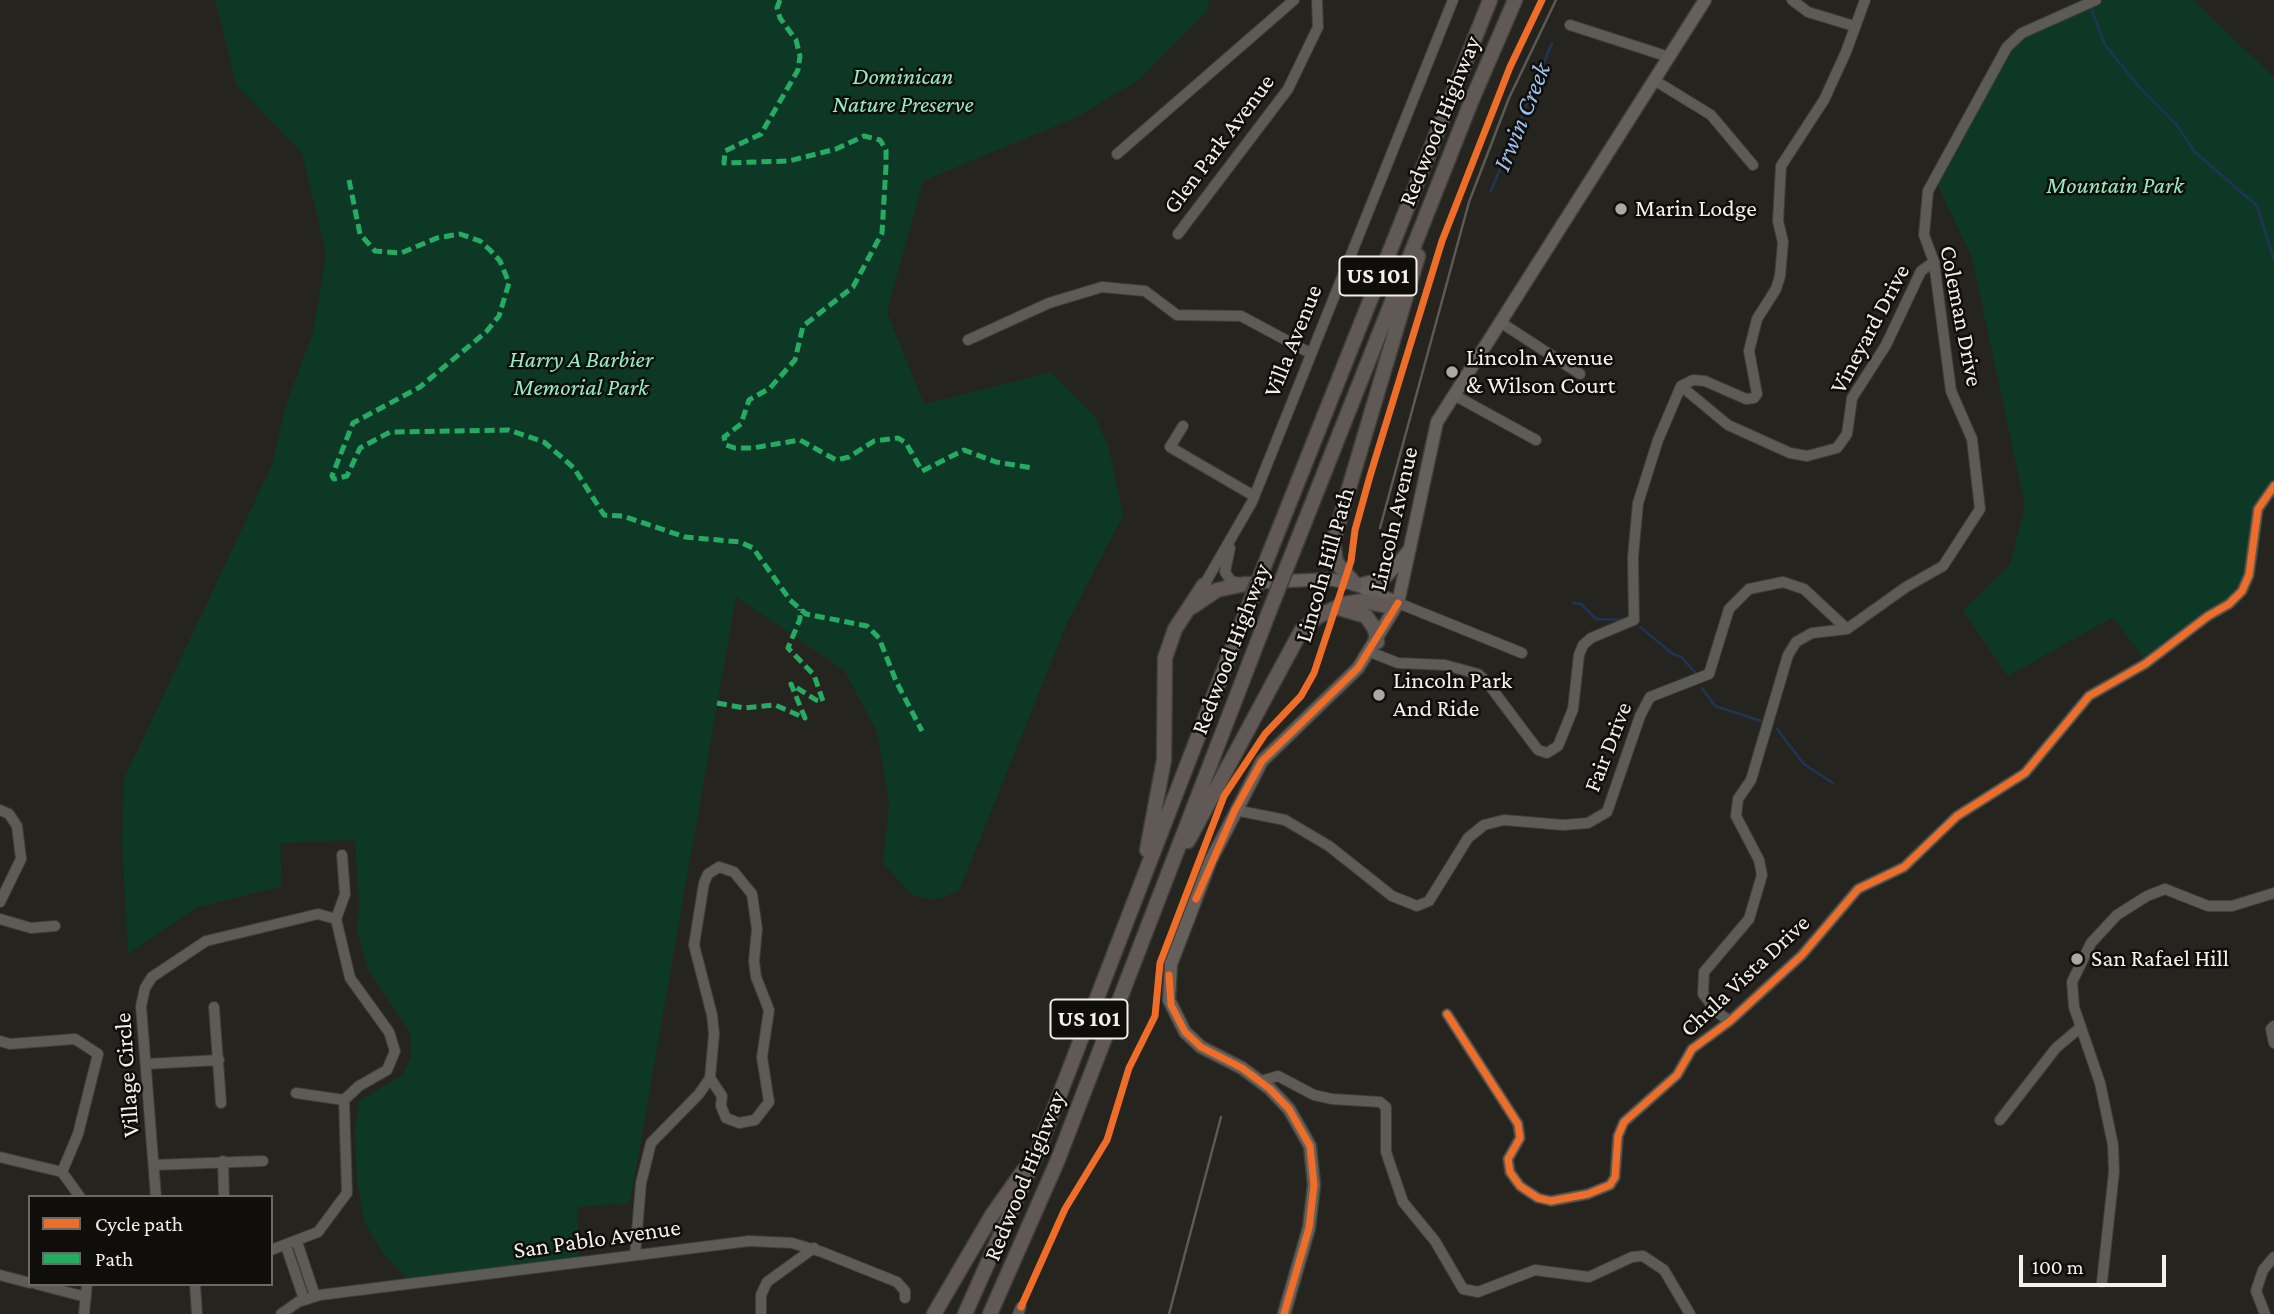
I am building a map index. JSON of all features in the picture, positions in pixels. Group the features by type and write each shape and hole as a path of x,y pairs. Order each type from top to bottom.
{"highway":[{"name":"Redwood Highway","path":"965,1314 1039,1148 1245,615 1490,0"},
{"name":"Redwood Highway","path":"990,1314 1049,1182 1269,612 1515,0"},
{"path":"1355,584 1336,562 1333,542 1364,430 1407,299 1432,201"},
{"path":"1139,889 1164,760 1165,658 1183,614 1204,584"},
{"path":"1183,614 1217,590 1245,584"},
{"path":"1165,882 1210,804 1293,643 1311,621 1330,609 1357,601 1387,606 1398,603"},
{"path":"1330,609 1350,609 1363,614 1373,625 1374,647"},
{"path":"934,1314 992,1215 1039,1148"}],"main road":[{"name":"Lincoln Avenue","path":"1284,1314 1309,1228 1314,1166 1310,1146 1301,1126 1283,1102 1261,1081 1206,1050 1185,1032 1173,1013 1168,988 1173,958 1235,810 1262,761 1292,729 1341,687 1374,647 1398,603 1437,422 1705,0"},
{"path":"1355,584 1385,578 1412,547"},
{"path":"1245,584 1314,578 1355,584 1398,603"}],"street":[{"path":"1117,154 1294,0"},
{"name":"Glen Park Avenue","path":"1178,234 1288,89 1318,27 1317,0"},
{"name":"Villa Avenue","path":"1204,584 1232,541 1254,496 1453,0"},
{"path":"1792,0 1808,12 1854,26"},
{"path":"1374,647 1398,663 1445,665 1478,674 1538,750 1547,753 1558,746 1573,709 1579,655 1583,645 1591,638 1634,620 1633,556 1639,503 1658,440 1681,386 1693,380 1705,382 1745,399 1754,398 1756,394 1749,351 1757,319 1776,289 1780,276 1783,243 1778,221 1781,166 1815,116 1846,52 1864,0"},
{"name":"Coleman Drive","path":"1730,1021 1718,1013 1703,993 1704,972 1749,919 1762,875 1759,860 1736,816 1738,799 1751,780 1783,666 1796,642 1812,633 1847,629 1906,587 1943,566 1980,509 1972,439 1951,391 1934,262 1924,236 1928,191 2000,55 2022,33 2096,0"},
{"path":"1570,25 1669,57"},
{"path":"1654,80 1711,115 1753,165"},
{"name":"Vineyard Drive","path":"1681,386 1728,425 1790,453 1807,456 1836,449 1847,434 1852,398 1886,345 1921,271 1934,262"},
{"path":"968,340 1049,303 1102,288 1145,291 1177,315 1241,316 1310,353"},
{"path":"1500,321 1580,374"},
{"path":"1454,395 1536,440"},
{"path":"1183,425 1170,447 1254,496"},
{"name":"Chula Vista Drive","path":"1447,1014 1518,1124 1520,1138 1508,1159 1514,1180 1530,1194 1551,1201 1588,1194 1610,1185 1615,1177 1618,1136 1624,1122 1676,1075 1692,1049 1730,1021 1802,955 1858,889 1904,867 1957,816 2025,773 2089,696 2145,664 2242,591 2249,575 2258,509 2274,486"},
{"name":"Villa Avenue","path":"1232,541 1226,572 1231,581 1245,584"},
{"name":"Fair Drive","path":"1235,810 1284,820 1329,846 1392,896 1417,906 1429,901 1468,838 1484,825 1504,820 1563,825 1588,823 1607,812 1640,716 1650,697 1709,674 1729,609 1749,589 1783,582 1804,589 1847,629"},
{"path":"1398,603 1522,653"},
{"path":"0,810 9,814 17,826 22,859 0,902"},
{"path":"273,1249 318,1232 347,1193 344,1100 359,1086 387,1070 395,1051 389,1032 350,978 336,919 345,894 342,855"},
{"path":"635,1255 641,1183 651,1143 699,1094 709,1078 714,1034 712,1014 694,945 704,883 708,874 719,867 734,872 752,894 755,911 756,977 769,1010 762,1041 769,1102 764,1112 755,1120 739,1123 728,1120 721,1106 722,1096 709,1078"},
{"path":"2102,1282 2114,1172 2113,1145 2100,1083 2074,1007 2072,982 2091,943 2117,915 2147,896 2165,889 2208,906 2232,906 2274,894"},
{"name":"Village Circle","path":"156,1195 141,1006 145,988 152,976 206,941 318,914 336,919"},
{"path":"0,919 31,928 55,926"},
{"path":"214,1007 221,1103"},
{"path":"2274,1026 2271,1029 2274,1042"},
{"path":"2000,1120 2056,1048 2081,1027"},
{"path":"0,1041 10,1044 75,1039 98,1054 78,1134 62,1172"},
{"path":"147,1064 219,1060"},
{"path":"1261,1081 1278,1076 1314,1095 1380,1102 1386,1107 1386,1152 1403,1202 1435,1241 1463,1289 1478,1292 1535,1270 1589,1277 1632,1256 1643,1256 1664,1270 1689,1314"},
{"path":"296,1094 344,1100"},
{"path":"0,1157 62,1172 79,1195"},
{"path":"223,1161 224,1195"},
{"path":"154,1164 263,1161"},
{"name":"San Pablo Avenue","path":"281,1314 304,1299 316,1296 749,1241 792,1243 814,1248 897,1282 905,1291 905,1298"},
{"path":"297,1242 316,1296"},
{"path":"286,1246 304,1299"},
{"path":"761,1314 761,1295 767,1282 814,1248"},
{"path":"2265,1314 2256,1291 2263,1270 2274,1257"},
{"path":"0,1275 28,1282"},
{"path":"44,1286 86,1297"},
{"path":"84,1314 86,1286"},
{"path":"195,1286 197,1314"}],"green space":[{"name":"Harry A Barbier Memorial Park","path":"215,0 1210,0 1206,12 1140,79 1077,117 923,181 887,312 924,404 1051,372 1095,416 1109,448 1123,516 1067,623 959,891 935,900 912,895 883,863 889,803 877,732 844,670 736,597 630,1203 578,1207 579,1263 412,1284 384,1255 365,1223 357,1180 355,1132 359,1101 402,1075 411,1058 410,1032 368,969 357,931 359,905 355,840 280,843 282,886 198,907 128,954 122,840 124,779 272,465 286,404 313,333 326,254 302,153 236,84"},
{"name":"Mountain Park","path":"2104,0 2193,0 2274,77 2274,490 2258,514 2251,577 2238,597 2144,659 2113,617 2008,676 1963,611 2010,565 2025,506 1972,258 1936,181 2001,60 2024,35"}],"waterway":[{"path":"2092,11 2105,45 2139,87 2176,124 2194,151 2257,206 2274,260"},
{"name":"Irwin Creek","path":"1491,191 1552,43"},
{"path":"1573,603 1581,604 1596,619 1624,620"},
{"path":"1640,627 1673,654 1681,657 1695,672"},
{"path":"1702,688 1715,706 1761,721"},
{"path":"1777,729 1804,764 1833,783"}],"railway":[{"path":"1380,528 1469,202 1509,98 1556,0"},
{"path":"1169,1314 1221,1117"}],"marked path":[{"path":"780,0 777,8 780,18 796,40 800,56 798,70 761,134 725,151 724,163 789,161 836,149 864,136 880,140 886,150 882,233 853,287 803,326 795,360 770,388 749,400 741,424 724,437 726,445 752,448 800,440 836,460 849,457 874,441 898,438 906,443 922,471 964,450 996,462 1033,468"},
{"path":"349,180 360,234 375,251 401,253 437,238 460,234 480,241 490,250 500,261 509,283 499,316 486,332 420,387 353,423 332,476 334,479 347,476 360,448 390,432 509,430 544,442 574,468 604,515 623,516 685,537 740,542 753,548 790,600 806,614 867,626 879,638 896,681 922,731"},
{"path":"717,703 744,708 775,705 805,718 791,684 816,700 823,701 814,675 788,648 800,619 800,609"}],"cycle path":[{"name":"Lincoln Hill Path","path":"1021,1307 1065,1209 1107,1140 1129,1068 1155,1016 1160,963 1224,796 1265,734 1301,696 1314,673 1351,561 1355,530 1370,476 1442,241 1510,67 1542,0"},
{"path":"1447,1014 1518,1124 1520,1138 1508,1159 1510,1172 1520,1186 1538,1198 1551,1201 1588,1194 1610,1185 1615,1177 1618,1136 1624,1122 1677,1075 1692,1049 1730,1021 1802,955 1858,889 1904,867 1957,816 2025,773 2089,696 2145,664 2208,616 2229,604 2242,591 2249,575 2258,509 2274,486"},
{"path":"1196,899 1235,810 1262,761 1358,668 1398,603"},
{"path":"1169,975 1171,1005 1185,1032 1201,1047 1242,1068 1270,1089 1289,1109 1310,1146 1314,1185 1309,1228 1284,1314"}],"place":[{"name":"Marin Lodge","path":"1621,209"},
{"name":"Lincoln Avenue & Wilson Court","path":"1452,372"},
{"name":"Lincoln Park And Ride","path":"1379,695"},
{"name":"San Rafael Hill","path":"2077,959"}],"park label":[{"name":"Dominican Nature Preserve","path":"903,91"}]}
